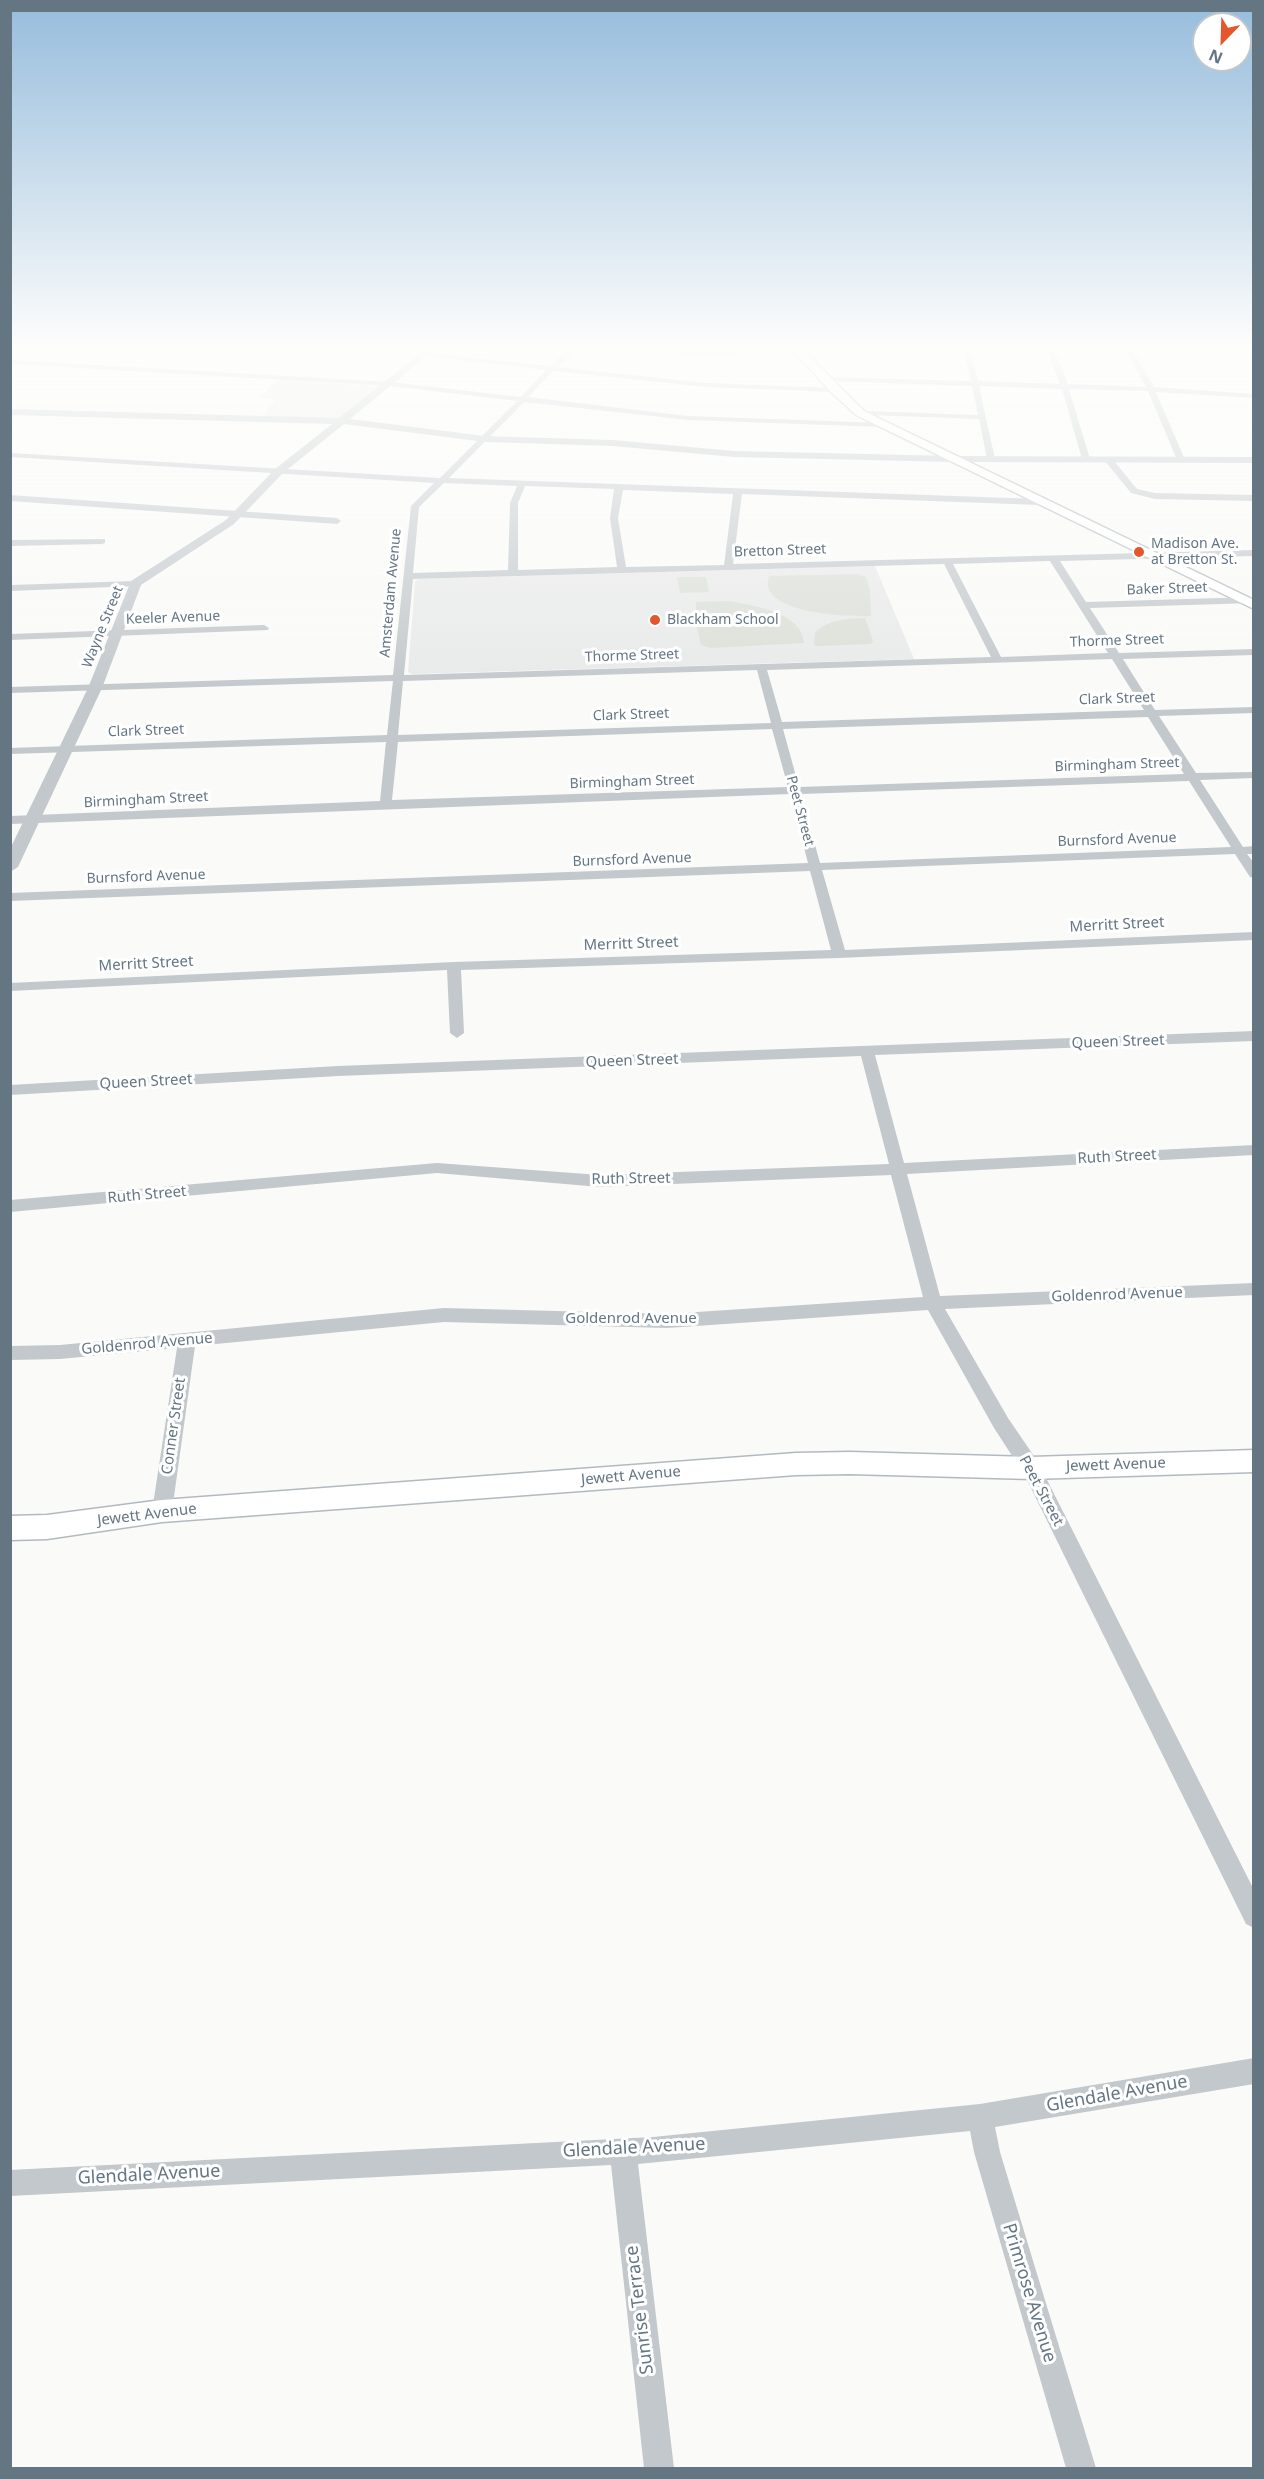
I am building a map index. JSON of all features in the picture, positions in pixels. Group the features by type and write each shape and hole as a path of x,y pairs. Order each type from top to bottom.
{"main road":[{"path":"957,461 1250,602"},
{"name":"Jewett Avenue","path":"10,1528 46,1527 162,1511 398,1496 796,1464 850,1463 1031,1468 1254,1461"}],"street":[{"path":"106,461 441,481 1039,502"},
{"name":"Wayne Street","path":"10,867 94,688 135,584 240,513 279,471 292,461"},
{"name":"Amsterdam Avenue","path":"386,804 415,506 463,461"},
{"path":"1109,461 1139,494 1254,498"},
{"path":"513,574 514,502 522,484"},
{"path":"619,488 614,518 622,569"},
{"path":"728,566 738,491"},
{"path":"10,498 337,521"},
{"path":"10,543 102,541"},
{"name":"Bretton Street","path":"408,576 1254,553"},
{"path":"1053,558 1254,874"},
{"path":"946,561 997,659"},
{"path":"10,588 135,584"},
{"name":"Baker Street","path":"1082,605 1250,602"},
{"name":"Keeler Avenue","path":"10,637 264,628"},
{"name":"Thorme Street","path":"10,690 1254,651"},
{"name":"Peet Street","path":"761,667 839,954"},
{"name":"Clark Street","path":"10,751 1254,710"},
{"name":"Birmingham Street","path":"10,820 386,804 1254,775"},
{"name":"Burnsford Avenue","path":"10,897 1254,850"},
{"name":"Merritt Street","path":"10,987 454,966 839,954 1254,936"},
{"path":"454,966 457,1033"},
{"name":"Queen Street","path":"10,1090 338,1071 1254,1036"},
{"name":"Peet Street","path":"867,1052 933,1303 1001,1423 1031,1468 1254,1916"},
{"name":"Ruth Street","path":"10,1206 437,1168 600,1181 897,1169 1254,1150"},
{"name":"Goldenrod Avenue","path":"10,1353 60,1352 187,1341 444,1315 667,1321 933,1303 1254,1289"},
{"name":"Conner Street","path":"162,1511 187,1341"},
{"name":"Glendale Avenue","path":"10,2183 585,2151 623,2151 980,2117 1254,2071"},
{"name":"Primrose Avenue","path":"980,2117 987,2152 1081,2469"},
{"name":"Sunrise Terrace","path":"623,2151 659,2469"}],"shaded area":[{"name":"Blackham School","path":"875,566 914,659 413,674 408,672 415,581 419,579"},
{"path":"858,574 866,577 870,589 871,616 844,616 807,611 790,606 776,598 769,589 769,576"},
{"path":"677,577 706,577 709,592 680,593"},
{"path":"729,601 763,608 786,618 795,624 804,643 711,648 701,645 696,623 696,602"},
{"path":"865,618 873,641 871,644 816,646 814,644 815,633 825,625"}],"place":[{"name":"Madison Ave. at Bretton St.","path":"1139,552"},
{"name":"Blackham School","path":"655,620"}]}
